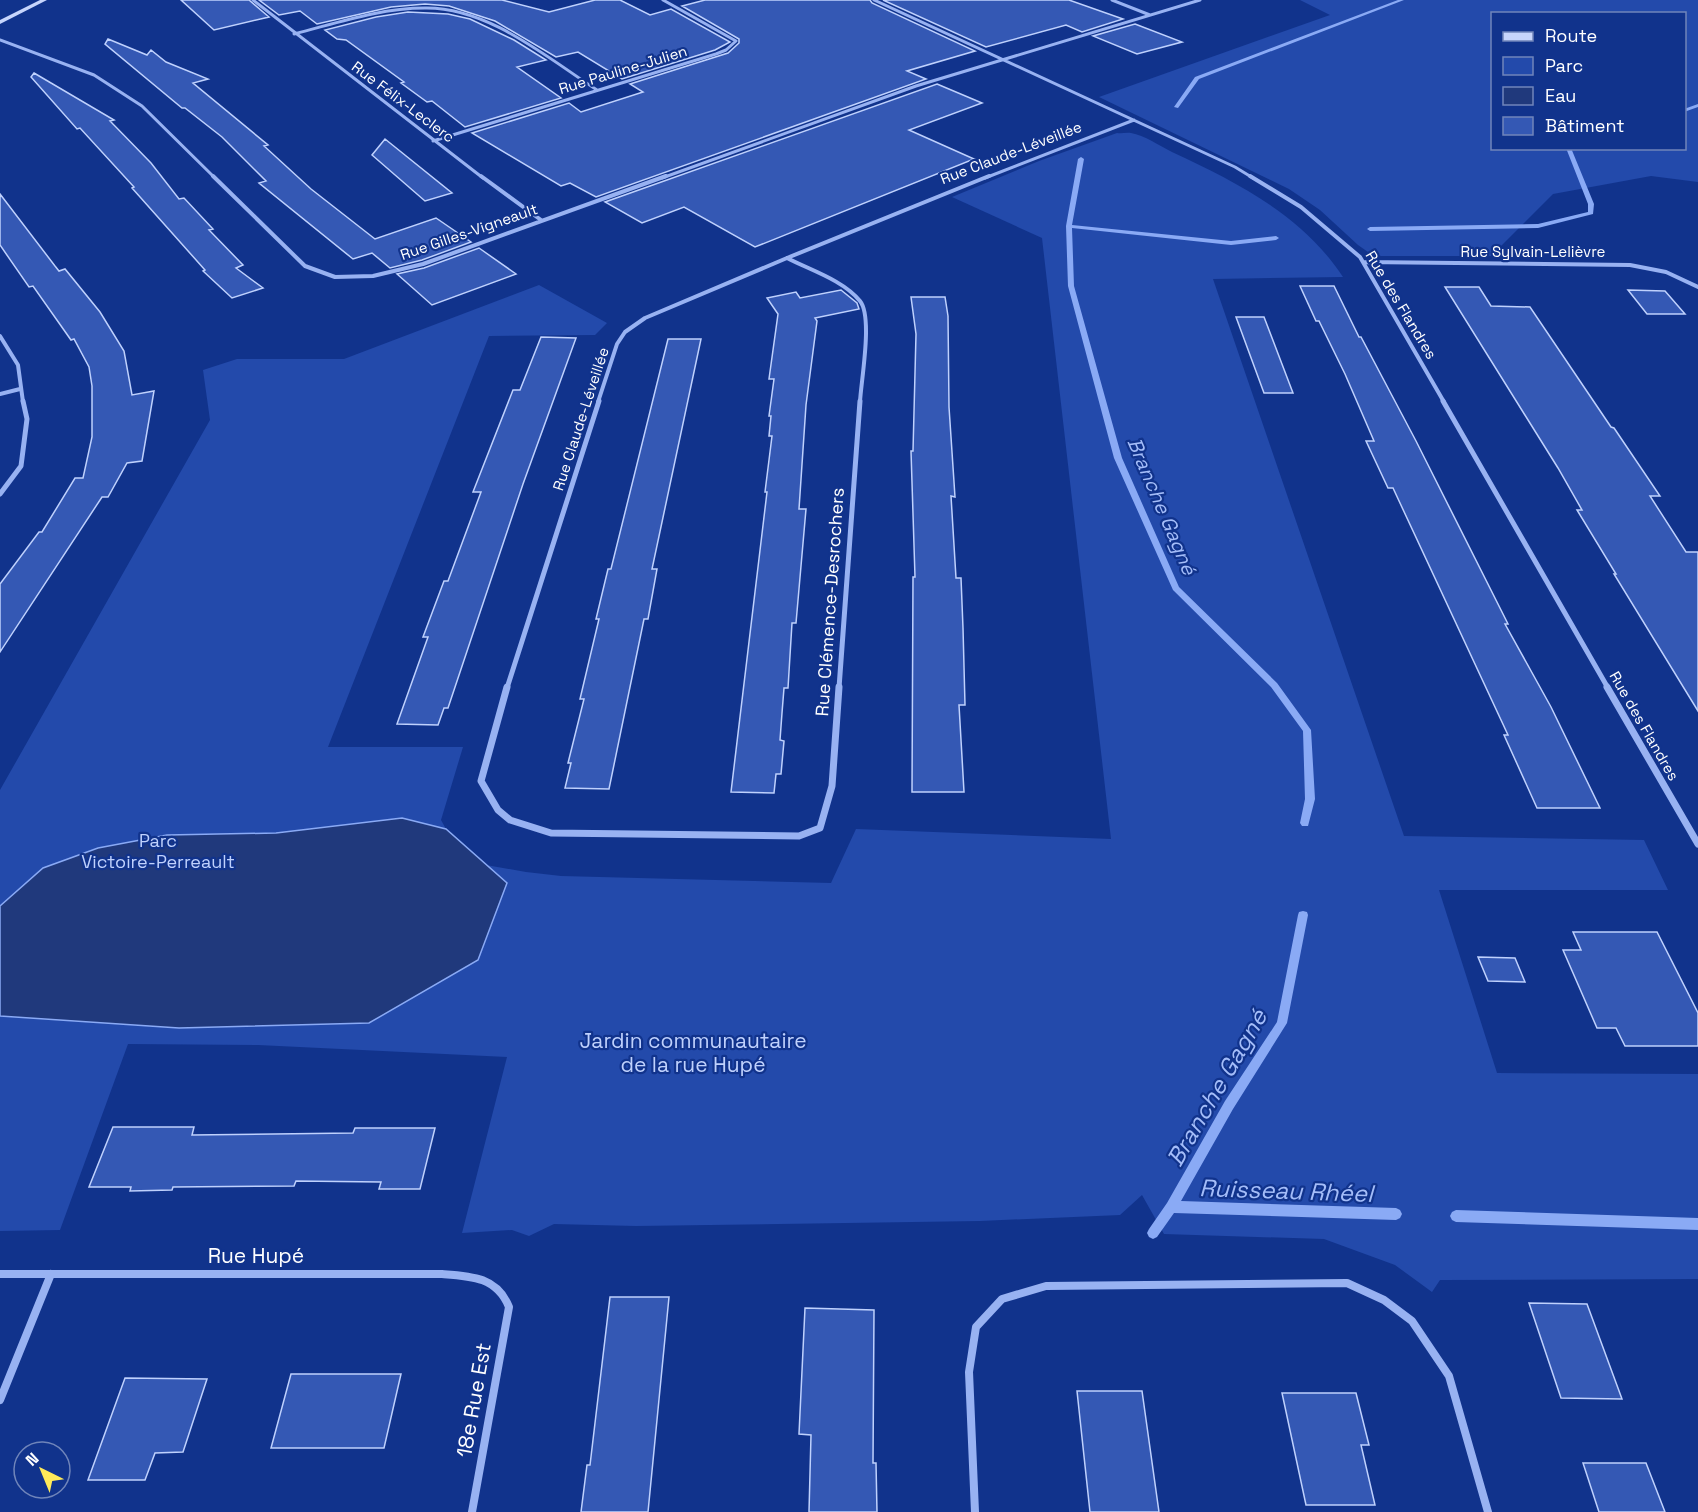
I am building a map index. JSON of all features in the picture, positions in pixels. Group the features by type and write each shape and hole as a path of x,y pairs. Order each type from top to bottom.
{"street":[{"path":"0,22 44,0"},
{"name":"Rue Félix-Leclerc","path":"253,0 434,141 541,220"},
{"name":"Rue Pauline-Julien","path":"434,141 716,54 726,50 736,41 663,0"},
{"name":"Rue des Flandres","path":"874,0 1235,167 1301,207 1360,256 1698,844"},
{"path":"1112,0 1150,15"},
{"name":"Rue Gilles-Vigneault","path":"0,40 94,75 141,106 305,266 336,277 373,276 423,264 916,86 1200,0"},
{"path":"294,34 409,9 441,9 465,14 493,25 597,90"},
{"name":"Rue Claude-Léveillée","path":"659,836 551,833 510,820 498,810 481,781 496,721 617,344 625,332 645,318 942,193 1134,120"},
{"name":"Rue Clémence-Desrochers","path":"659,836 799,836 820,828 832,786 866,317 861,302 845,288 787,258"},
{"name":"Rue Sylvain-Lelièvre","path":"1364,262 1630,265 1666,272 1698,287"},
{"path":"0,336 18,365 20,389 27,419 21,466 0,494"},
{"path":"0,394 20,389"},
{"name":"Rue Hupé","path":"0,1274 442,1274 478,1277 495,1283 506,1295"},
{"path":"0,1400 51,1274"},
{"path":"975,1512 969,1372 975,1327 1002,1299 1046,1286 1196,1283 1347,1283 1384,1300 1412,1321 1449,1376 1488,1512"},
{"name":"18e Rue Est","path":"472,1512 509,1307 506,1295"}],"green space":[{"path":"1300,0 1698,0 1698,182 1651,176 1553,194 1491,256 1381,256 1368,252 1320,210 1289,189 1099,97 1330,15"},
{"path":"1117,133 1131,133 1147,138 1221,176 1267,203 1309,236 1343,277 1213,279 1404,836 1644,840 1668,890 1439,890 1497,1073 1698,1074 1698,1279 1440,1280 1432,1292 1395,1265 1324,1239 1164,1234 1142,1195 1120,1215 980,1221 636,1226 554,1224 529,1236 512,1230 462,1233 507,1057 258,1045 128,1044 60,1230 0,1231 0,790 210,420 203,370 237,359 344,359 539,285 607,323 595,335 489,336 328,747 463,747 441,820 446,829 486,865 561,876 831,883 856,829 1111,839 1042,238 952,197 1039,161"}],"water":[{"path":"402,818 446,829 507,883 478,960 369,1023 179,1028 0,1016 0,906 43,868 98,848 167,835 276,833"}],"building":[{"path":"181,0 249,0 269,17 214,30"},
{"path":"259,0 502,0 549,12 595,0 620,0 650,15 671,9 730,42 715,50 622,79 578,52 556,57 495,21 449,6 425,4 391,7 317,24 300,11 279,15"},
{"path":"705,0 870,0 872,3 975,51 907,71 926,79 596,197 570,183 561,186 472,133 569,103 581,112 643,92 630,84 728,53 739,43 739,39 682,6"},
{"path":"883,0 1069,0 1123,19 1082,32 1066,25 986,47"},
{"path":"408,12 448,14 470,19 514,40 546,60 517,67 561,98 465,127 432,101 427,102 401,83 404,82 346,40 337,39 325,30 376,17"},
{"path":"1135,24 1182,42 1137,54 1093,36"},
{"path":"108,39 147,55 151,50 166,62 208,79 193,83 268,145 264,146 311,189 375,239 436,218 471,242 422,260 390,268 372,253 353,259 259,183 266,181 222,137 182,108 105,44"},
{"path":"34,73 114,120 110,121 151,163 179,199 184,198 213,229 209,230 243,265 236,268 263,288 232,298 203,271 205,270 132,188 134,187 80,128 77,129 31,77"},
{"path":"937,84 982,103 909,130 974,159 755,247 684,207 642,223 605,202"},
{"path":"385,139 452,193 425,201 372,155"},
{"path":"0,194 59,271 65,269 100,312 124,351 132,395 154,391 142,461 127,463 108,497 102,497 0,652 0,584 39,532 42,532 75,478 83,478 92,437 92,386 89,367 74,339 71,340 33,286 29,287 0,245"},
{"path":"479,248 516,274 432,305 397,274 424,268"},
{"path":"1300,286 1334,286 1416,441 1508,624 1505,624 1551,707 1600,808 1537,808 1504,735 1508,735 1393,488 1388,488 1366,441 1374,441 1345,374"},
{"path":"1445,287 1479,287 1491,306 1530,307 1660,496 1650,496 1686,552 1698,552 1698,711 1577,510 1582,510 1558,468"},
{"path":"841,290 857,303 859,309 815,318 817,321 806,405 799,509 806,509 796,623 792,623 788,688 784,688 780,740 784,741 781,774 776,774 774,793 731,792 772,436 769,436 771,416 769,416 774,379 769,379 778,314 767,298 796,292 800,298"},
{"path":"1628,290 1665,291 1685,314 1647,314"},
{"path":"911,297 945,297 948,316 949,407 955,497 951,496 956,578 961,578 963,628 965,705 959,705 964,792 912,792 913,577 915,577 911,451 913,451 916,334"},
{"path":"1236,317 1264,317 1293,393 1264,393"},
{"path":"541,337 576,338 523,484 448,708 444,708 438,725 397,724 428,637 423,637 444,581 448,581 481,492 473,492 513,390 520,390"},
{"path":"668,339 701,339 652,569 657,569 648,619 644,619 609,789 565,788 571,763 568,763 584,699 580,699 599,619 596,619 608,569 611,569"},
{"path":"1573,932 1657,932 1698,1013 1698,1046 1625,1046 1616,1028 1597,1028 1563,950 1581,950"},
{"path":"1478,957 1515,958 1525,982 1488,981"},
{"path":"113,1127 194,1127 192,1135 353,1133 355,1128 435,1128 420,1189 379,1189 381,1182 296,1181 294,1186 173,1187 172,1190 130,1191 131,1187 89,1187"},
{"path":"610,1297 669,1297 648,1512 581,1512 587,1465 590,1465"},
{"path":"1529,1303 1587,1304 1622,1399 1561,1398"},
{"path":"805,1308 874,1310 873,1463 876,1463 877,1512 809,1512 811,1435 799,1434"},
{"path":"291,1374 401,1374 384,1448 271,1448"},
{"path":"125,1378 207,1379 183,1452 155,1453 145,1480 88,1480"},
{"path":"1077,1391 1142,1391 1159,1512 1090,1512"},
{"path":"1282,1393 1356,1393 1369,1445 1361,1445 1375,1505 1306,1505"},
{"path":"1583,1463 1646,1463 1665,1512 1599,1512"}],"waterway":[{"name":"Branche Gagné","path":"1176,107 1197,78 1402,0"},
{"path":"1686,110 1698,105"},
{"path":"1370,229 1538,226 1591,213 1591,204 1569,150"},
{"name":"Branche Gagné","path":"1069,226 1081,159"},
{"path":"1069,226 1231,243 1276,238"},
{"name":"Branche Gagné","path":"1069,226 1071,286 1118,458 1176,588 1274,685 1307,730 1310,799 1305,823"},
{"name":"Branche Gagné","path":"1171,1207 1229,1105 1282,1023 1303,915"},
{"name":"Ruisseau Rhéel","path":"1153,1233 1171,1207"},
{"name":"Ruisseau Rhéel","path":"1171,1207 1396,1214"},
{"name":"Ruisseau Rhéel","path":"1456,1216 1698,1224"}],"park label":[{"name":"Parc Victoire-Perreault","path":"158,851"},
{"name":"Jardin communautaire de la rue Hupé","path":"693,1053"}]}
